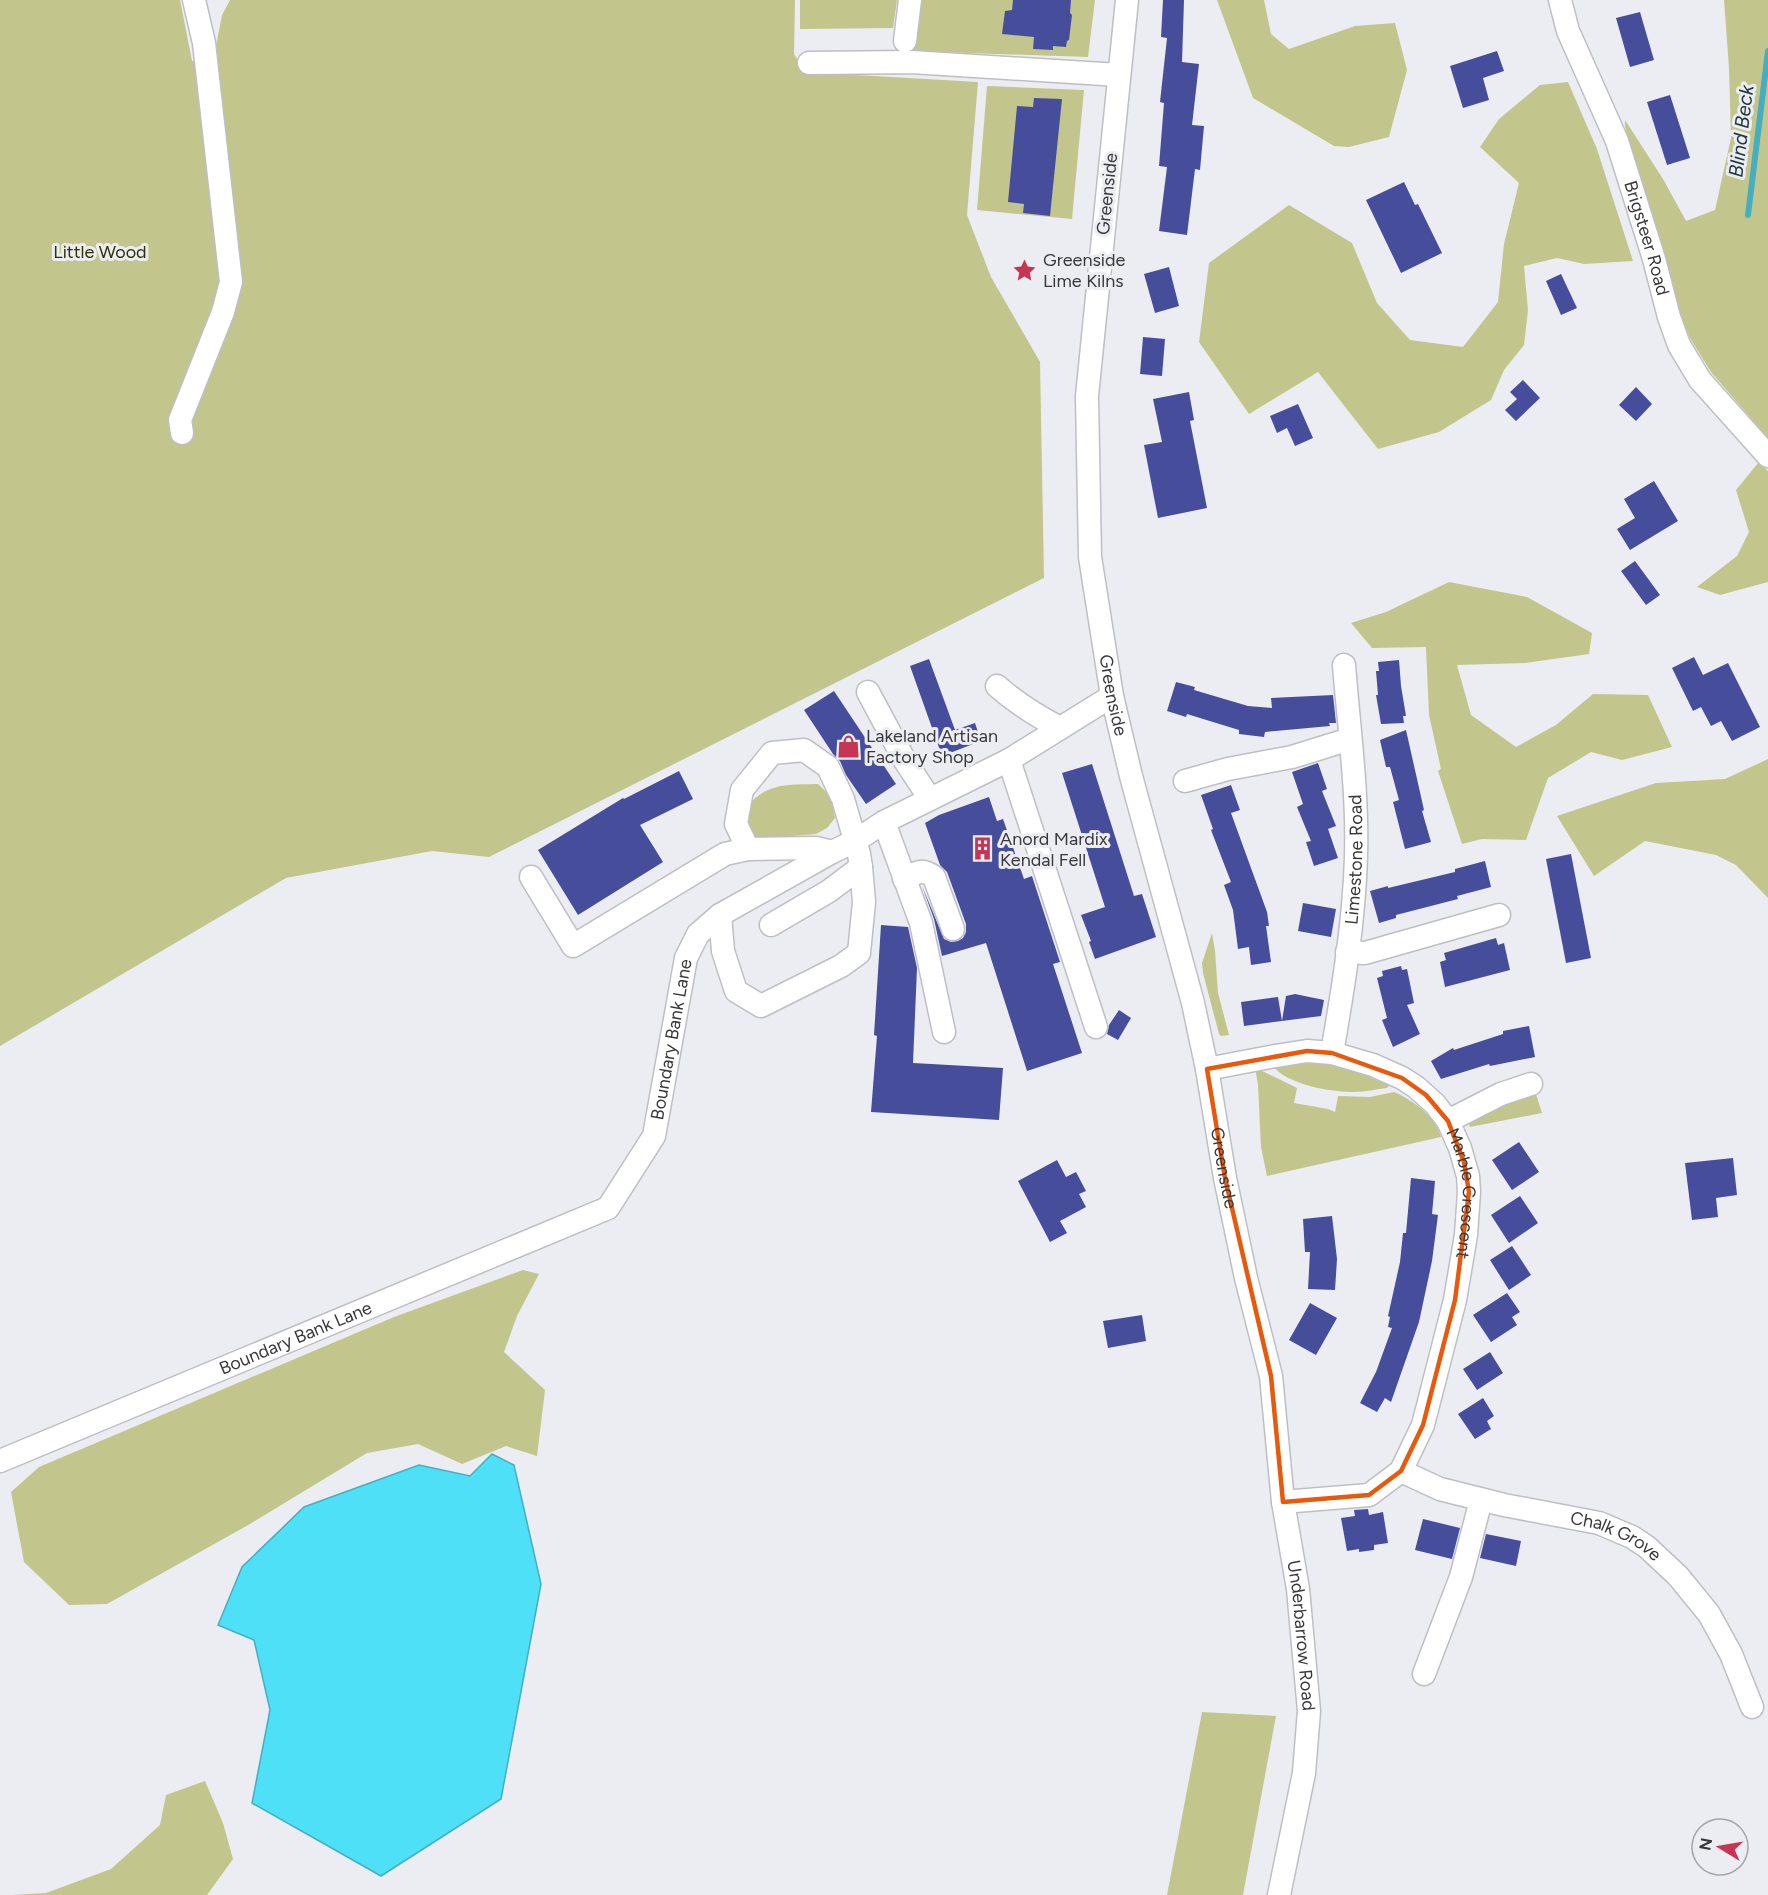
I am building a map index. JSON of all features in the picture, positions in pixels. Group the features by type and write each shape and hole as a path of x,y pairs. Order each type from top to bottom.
{"street":[{"path":"182,433 180,420 223,312 231,282 204,43 194,0"},
{"path":"905,41 910,0"},
{"name":"Greenside","path":"1127,0 1086,396 1090,557 1112,696 1131,776 1193,1003 1243,1267 1271,1376"},
{"name":"Brigsteer Road","path":"1560,0 1568,31 1617,141 1679,345 1700,380 1768,456"},
{"path":"809,63 911,62 1119,75"},
{"name":"Limestone Road","path":"1332,1053 1347,952 1356,858 1355,800 1344,665"},
{"path":"997,686 1014,701 1060,728"},
{"path":"868,692 905,761 930,799"},
{"name":"Boundary Bank Lane","path":"0,1461 608,1208 654,1136 686,958 698,934 720,915 855,841 884,822 1009,759 1112,696"},
{"path":"1185,781 1292,757 1350,739"},
{"path":"720,915 723,951 736,991 761,1006 841,966 859,953 864,902 861,867 844,802 828,767 804,750 772,753 742,790 736,824 748,849"},
{"path":"1009,759 1096,1027"},
{"path":"884,822 921,924 944,1032"},
{"path":"531,877 573,946 725,854 748,849 816,848 832,852"},
{"path":"771,926 829,891 861,867"},
{"path":"904,879 921,871 934,877 953,929"},
{"path":"1347,952 1365,953 1498,915"},
{"name":"Marble Crescent","path":"1207,1069 1306,1051 1332,1053 1373,1065 1402,1078 1426,1095 1448,1121 1460,1148 1468,1176 1469,1200 1466,1235 1455,1300 1423,1425 1401,1471 1368,1495 1284,1502"},
{"path":"1448,1121 1501,1094 1532,1083"},
{"name":"Underbarrow Road","path":"1271,1376 1284,1502 1298,1589 1309,1711 1304,1773 1279,1895"},
{"name":"Chalk Grove","path":"1401,1471 1440,1489 1481,1500 1599,1523 1632,1537 1647,1547 1678,1576 1709,1614 1731,1654 1752,1707"},
{"path":"1424,1674 1461,1577 1481,1500"}],"highlighted area":[{"path":"1307,1051 1332,1053 1402,1078 1426,1095 1448,1121 1464,1162 1469,1192 1455,1300 1423,1425 1401,1471 1369,1495 1283,1502 1271,1376 1225,1178 1207,1069"}],"green space":[{"name":"Little Wood","path":"0,0 180,0 192,61 213,62 222,15 230,0 795,0 794,54 805,72 978,82 967,215 991,277 1040,362 1044,578 489,857 432,851 286,878 0,1046"},
{"path":"800,0 897,0 893,28 800,29"},
{"path":"916,0 1095,0 1088,57 909,51"},
{"path":"1217,0 1264,0 1271,34 1289,49 1355,26 1395,23 1407,70 1389,137 1349,147 1334,146 1253,98"},
{"path":"1724,0 1768,0 1768,438 1711,372 1690,338 1674,300 1636,172 1625,126 1625,120 1663,179 1686,221 1715,210 1731,138"},
{"path":"1568,82 1597,149 1633,261 1584,264 1557,258 1524,266 1528,310 1524,345 1504,370 1491,400 1439,432 1378,449 1318,372 1249,414 1199,342 1209,263 1289,205 1352,243 1377,303 1410,340 1463,347 1498,302 1504,244 1519,183 1480,147 1499,119 1540,85"},
{"path":"987,86 1084,90 1072,219 977,210"},
{"path":"1759,462 1768,471 1768,582 1720,595 1697,587 1737,556 1749,532 1736,490"},
{"path":"1449,582 1527,597 1592,633 1589,654 1525,663 1457,665 1471,715 1516,747 1556,725 1593,694 1648,695 1672,747 1622,760 1591,752 1548,778 1526,840 1482,839 1462,844 1438,771 1441,769 1429,715 1426,647 1372,648 1351,623 1386,612"},
{"path":"1768,759 1768,898 1736,865 1716,855 1645,841 1594,876 1557,816 1656,783 1725,779"},
{"path":"818,784 831,799 833,807 835,818 827,828 816,834 759,839 755,836 749,826 746,808 761,793 778,787"},
{"path":"1212,933 1218,993 1229,1035 1219,1034 1203,973 1202,963"},
{"path":"1303,1062 1343,1065 1391,1083 1387,1088 1367,1091 1334,1091 1288,1078 1272,1065"},
{"path":"1255,1067 1297,1088 1294,1103 1335,1112 1338,1096 1370,1097 1394,1092 1424,1111 1434,1123 1441,1137 1267,1176 1261,1147"},
{"path":"1535,1091 1542,1113 1470,1127 1468,1121"},
{"path":"523,1270 539,1274 517,1316 504,1352 545,1390 537,1456 506,1446 462,1464 418,1444 367,1453 250,1524 107,1604 69,1605 24,1562 11,1492 39,1467 394,1317"},
{"path":"1202,1712 1276,1716 1243,1895 1167,1895"},
{"path":"205,1781 223,1823 233,1859 207,1895 13,1895 46,1893 111,1869 160,1825 166,1795"}],"water":[{"path":"492,1454 514,1465 541,1584 501,1799 381,1876 252,1803 270,1710 254,1640 218,1625 242,1567 304,1507 419,1465 470,1476"}],"building":[{"path":"1013,0 1071,0 1070,13 1072,15 1066,47 1053,46 1053,50 1033,49 1034,37 1002,34 1005,11 1012,10"},
{"path":"1163,0 1184,0 1182,62 1199,64 1192,125 1204,126 1200,170 1195,169 1187,235 1159,231 1167,167 1159,166 1164,103 1160,102 1167,38 1161,37"},
{"path":"1640,12 1654,60 1630,67 1616,18"},
{"path":"1497,51 1504,71 1483,78 1489,100 1463,108 1450,66"},
{"path":"1670,95 1690,158 1667,165 1647,102"},
{"path":"1034,98 1062,99 1050,216 1023,213 1024,204 1008,202 1017,106 1033,107"},
{"path":"1404,182 1415,205 1418,204 1442,253 1401,273 1366,200"},
{"path":"1169,267 1179,306 1155,313 1144,274"},
{"path":"1561,274 1577,308 1561,315 1546,281"},
{"path":"1143,337 1165,339 1162,376 1140,374"},
{"path":"1523,380 1540,398 1516,421 1505,410 1517,399 1510,392"},
{"path":"1636,387 1652,404 1636,421 1619,405"},
{"path":"1189,392 1194,420 1190,421 1207,508 1158,518 1144,445 1162,442 1153,399"},
{"path":"1298,404 1313,438 1295,446 1287,428 1277,433 1270,416"},
{"path":"1654,481 1678,521 1630,550 1617,529 1635,518 1624,499"},
{"path":"1635,561 1660,595 1646,605 1621,571"},
{"path":"1694,657 1703,675 1728,663 1760,727 1732,741 1721,721 1711,726 1701,707 1693,711 1672,668"},
{"path":"929,659 955,730 975,723 981,741 942,756 910,666"},
{"path":"1399,660 1406,716 1403,716 1404,723 1381,724 1376,695 1378,695 1376,671 1379,671 1378,662"},
{"path":"1176,682 1195,687 1194,690 1248,706 1272,708 1271,698 1333,695 1336,723 1329,723 1330,726 1265,732 1264,737 1239,734 1239,730 1187,714 1186,717 1167,711"},
{"path":"834,691 896,784 866,804 846,775 840,761 804,710"},
{"path":"1406,730 1424,810 1422,811 1431,842 1405,849 1393,802 1399,800 1390,767 1386,767 1380,740"},
{"path":"1318,763 1327,789 1322,791 1336,826 1328,829 1338,858 1314,866 1306,842 1311,841 1297,807 1303,804 1292,772"},
{"path":"1092,764 1134,896 1142,894 1156,937 1095,959 1081,915 1105,907 1062,773"},
{"path":"679,771 693,799 640,825 663,862 578,915 538,850 623,798"},
{"path":"1231,785 1240,810 1231,813 1267,912 1269,926 1266,926 1271,962 1251,965 1249,947 1238,949 1233,910 1224,885 1231,882 1211,830 1213,829 1201,795"},
{"path":"989,797 997,821 1003,819 1024,879 1032,876 1060,962 1053,964 1082,1053 1027,1071 986,943 942,956 934,919 922,886 944,939 951,942 963,938 966,924 947,872 940,865 925,823 939,815"},
{"path":"1571,854 1591,958 1566,963 1546,859"},
{"path":"1485,861 1491,887 1457,896 1458,899 1396,915 1396,918 1379,923 1370,891 1455,872 1455,869"},
{"path":"1303,903 1336,909 1331,937 1298,931"},
{"path":"881,925 908,927 917,968 913,1063 1003,1068 999,1120 871,1112 877,1036 874,1035"},
{"path":"1496,938 1498,945 1504,943 1510,970 1445,987 1440,962 1446,960 1444,953"},
{"path":"1401,966 1402,970 1407,969 1414,1003 1407,1005 1420,1034 1393,1047 1382,1020 1387,1018 1377,978 1383,976 1382,971"},
{"path":"1295,994 1324,1000 1321,1016 1244,1026 1241,1002 1278,997 1282,1021 1286,996"},
{"path":"1119,1010 1131,1018 1118,1040 1107,1034 1109,1025"},
{"path":"1529,1026 1535,1057 1490,1066 1489,1064 1441,1079 1431,1061 1453,1048 1454,1050 1503,1034 1503,1031"},
{"path":"1519,1142 1539,1172 1512,1190 1492,1160"},
{"path":"1733,1158 1737,1195 1716,1198 1718,1217 1692,1220 1685,1163"},
{"path":"1057,1160 1066,1177 1076,1172 1086,1191 1079,1194 1086,1207 1060,1221 1067,1233 1050,1242 1018,1181"},
{"path":"1411,1178 1435,1181 1432,1214 1438,1215 1432,1261 1419,1322 1391,1402 1385,1398 1377,1412 1360,1403 1376,1372 1392,1328 1388,1327 1390,1317 1388,1316 1400,1262 1403,1233 1406,1233"},
{"path":"1520,1196 1538,1223 1509,1243 1491,1215"},
{"path":"1332,1216 1337,1259 1335,1290 1308,1289 1310,1252 1305,1252 1303,1219"},
{"path":"1512,1246 1531,1275 1509,1290 1490,1260"},
{"path":"1507,1293 1520,1312 1512,1317 1517,1325 1491,1342 1473,1315"},
{"path":"1310,1303 1337,1318 1316,1355 1289,1340"},
{"path":"1142,1315 1146,1341 1108,1348 1103,1321"},
{"path":"1490,1352 1503,1373 1477,1390 1463,1369"},
{"path":"1483,1398 1494,1416 1487,1421 1491,1429 1475,1439 1458,1414"},
{"path":"1368,1509 1369,1515 1383,1512 1388,1543 1374,1545 1374,1550 1347,1551 1341,1518 1355,1516 1354,1510"},
{"path":"1423,1519 1460,1528 1452,1559 1415,1550"},
{"path":"1486,1534 1521,1541 1516,1566 1480,1558"}],"waterway":[{"name":"Blind Beck","path":"1748,215 1768,51"}],"place":[{"name":"Greenside Lime Kilns","path":"1025,270"},
{"name":"Lakeland Artisan Factory Shop","path":"848,746"},
{"name":"Anord Mardix Kendal Fell","path":"982,849"}]}
